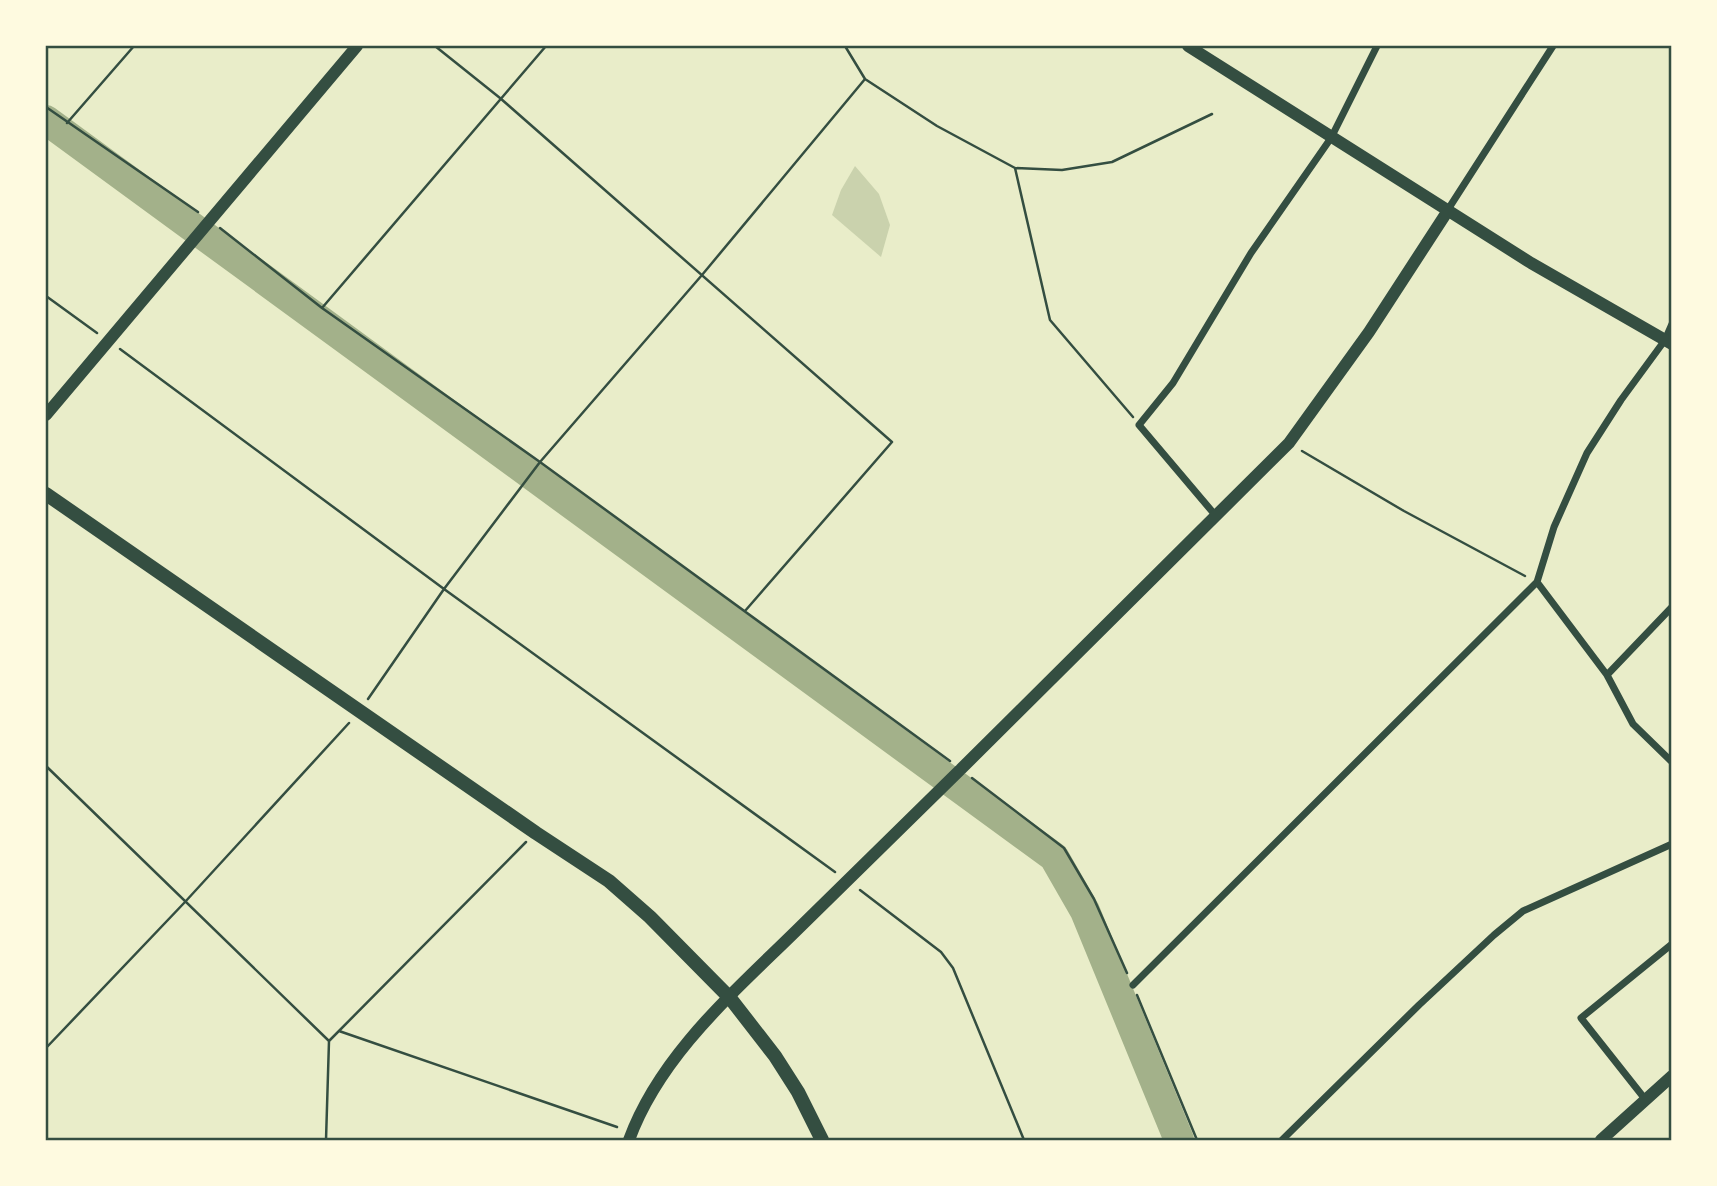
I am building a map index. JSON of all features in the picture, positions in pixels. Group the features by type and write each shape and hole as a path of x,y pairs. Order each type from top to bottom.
{"main road":[{"path":"46,494 536,833 609,880 650,917 730,998 775,1056 798,1092 822,1140"}],"street":[{"path":"46,415 357,46"},
{"path":"1188,46 1447,212 1668,342"},
{"path":"1216,516 1139,425 1173,383 1251,253 1331,138 1377,46"},
{"path":"631,1137 644,1105 678,1052 1289,443 1369,332 1553,46"},
{"path":"1133,985 1537,582 1554,527 1587,453 1668,342 1671,324"},
{"path":"1537,582 1607,675 1633,724 1670,756"},
{"path":"1607,675 1671,607"},
{"path":"1282,1140 1494,934 1523,911 1671,844"},
{"path":"1645,1099 1581,1018 1671,944"},
{"path":"1601,1140 1671,1076"}],"path":[{"path":"67,122 134,46"},
{"path":"435,46 500,98 892,442 744,612"},
{"path":"322,308 546,46"},
{"path":"845,46 866,79 937,126 1015,168 1062,170 1112,162 1212,114"},
{"path":"46,1048 185,902 360,711 444,589 540,461 702,275 866,79"},
{"path":"46,107 210,221 322,308 540,461 1065,848 1094,899 1198,1140"},
{"path":"1015,168 1049,320 1139,425"},
{"path":"46,296 444,589 848,881 941,952 953,968 1024,1140"},
{"path":"1289,443 1404,511 1537,582"},
{"path":"46,766 329,1041"},
{"path":"326,1140 329,1041 536,833"},
{"path":"340,1031 631,1137"}],"green space":[{"path":"855,166 879,194 890,225 881,257 832,215 841,190"}],"waterway":[{"path":"46,120 1054,857 1085,911 1179,1140"}]}
